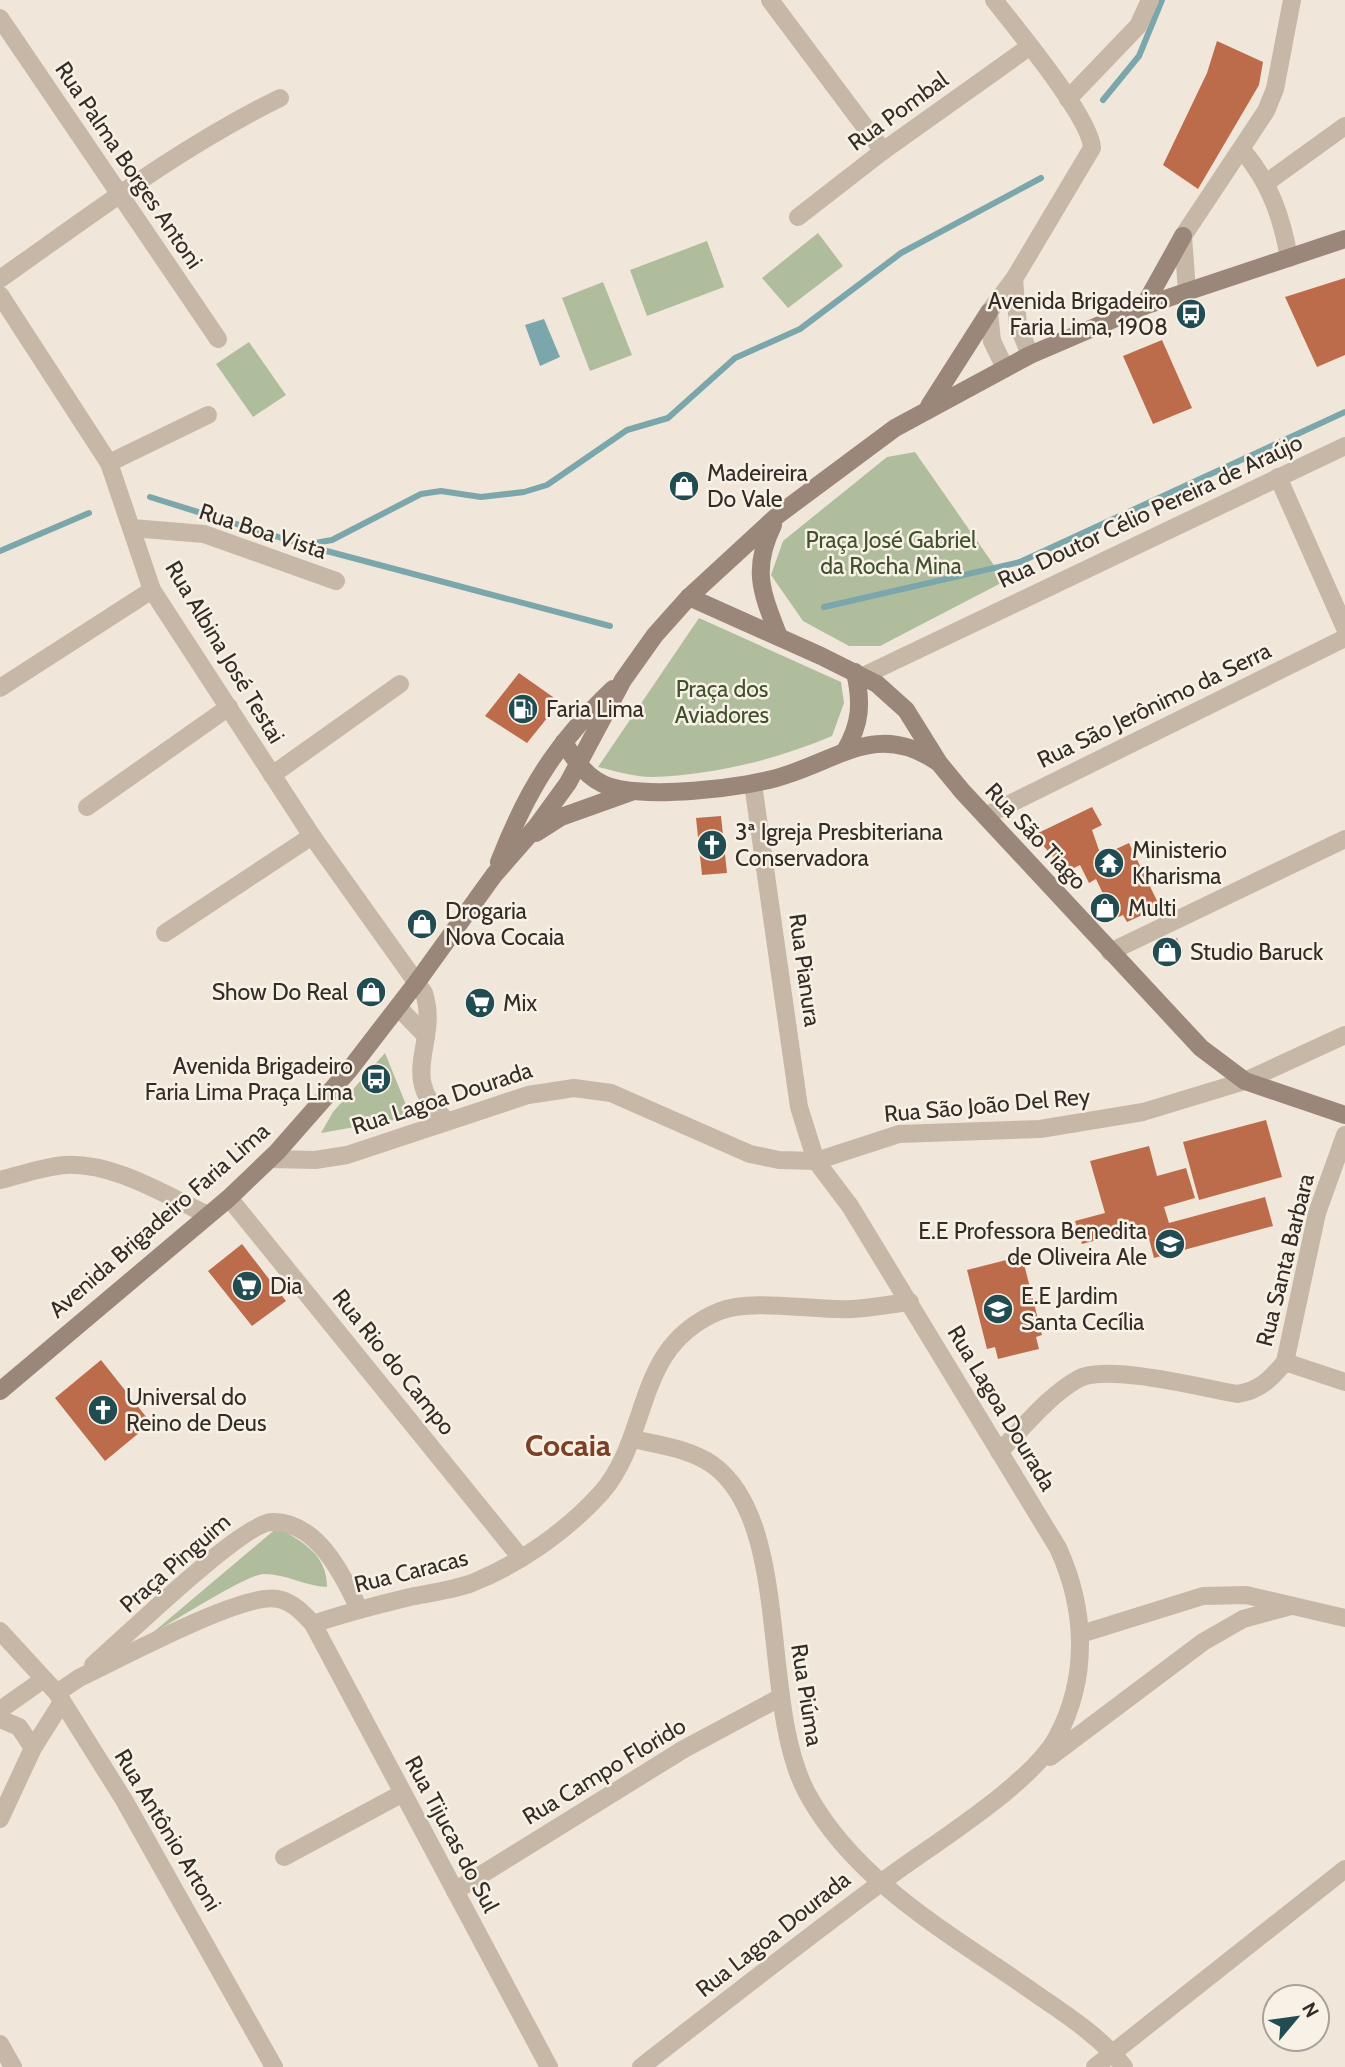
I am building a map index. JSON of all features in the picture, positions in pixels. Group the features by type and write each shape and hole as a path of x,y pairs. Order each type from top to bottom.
{"main road":[{"path":"1144,306 1183,236"},
{"name":"Avenida Brigadeiro Faria Lima","path":"0,1391 229,1198 270,1159 350,1069 418,982 494,875 524,841 578,764 623,680 655,635 689,597 778,515 867,446 927,409 1030,355 1144,306 1345,239"},
{"path":"927,409 989,312"},
{"path":"778,515 763,546 759,569 763,596 779,637"},
{"name":"Rua São Tiago","path":"689,597 859,674 906,710 939,763 985,816 1201,1048 1245,1082 1345,1115"},
{"path":"845,751 856,732 861,714 859,674"},
{"name":"Avenida Brigadeiro Faria Lima","path":"494,875 518,815 546,764 583,717 623,680"},
{"path":"564,742 578,764 603,784 631,792"},
{"path":"524,841 561,817 631,792 753,784 786,775 845,751 884,742 902,744 939,763"}],"street":[{"path":"770,0 883,151"},
{"path":"994,0 1068,99 1091,135 1092,148 1014,279 989,312 992,341 1005,368"},
{"path":"1068,99 1133,32 1150,0"},
{"path":"1187,291 1182,262 1183,236 1266,111 1275,89 1292,0"},
{"name":"Rua Palma Borges Antoni","path":"0,18 218,339"},
{"name":"Rua Pombal","path":"798,217 883,151 1029,47"},
{"path":"0,279 118,195 237,119 280,98"},
{"path":"1266,183 1345,126"},
{"path":"1242,150 1266,183 1283,227 1289,258"},
{"path":"1014,279 1018,325 1030,355"},
{"name":"Rua Albina José Testai","path":"0,295 109,463 152,590 312,836 418,982"},
{"path":"109,463 208,415"},
{"name":"Rua Doutor Célio Pereira de Araújo","path":"859,674 1345,446"},
{"path":"1278,477 1345,628"},
{"name":"Rua Boa Vista","path":"132,528 204,534 336,581"},
{"path":"0,688 152,590"},
{"name":"Rua São Jerônimo da Serra","path":"985,816 1345,638"},
{"path":"272,775 400,684"},
{"path":"86,807 229,708"},
{"name":"Rua Pianura","path":"753,784 799,1107 816,1161"},
{"path":"165,933 312,836"},
{"path":"1110,952 1345,839"},
{"path":"418,982 428,1006 421,1060 424,1092 430,1106 446,1121"},
{"path":"398,1007 426,1035"},
{"name":"Rua São João Del Rey","path":"816,1161 899,1134 1040,1129 1143,1112 1245,1082 1345,1035"},
{"name":"Rua Lagoa Dourada","path":"270,1159 315,1160 347,1155 528,1095 574,1088 611,1093 750,1154 779,1160 816,1161 850,1206 910,1302 1058,1548 1073,1580 1081,1634 1081,1667 1071,1705 1056,1739 1031,1771 879,1883 641,2067"},
{"name":"Rua Santa Barbara","path":"999,1452 1066,1386 1081,1377 1106,1372 1237,1394 1254,1392 1285,1362 1317,1213 1345,1135"},
{"path":"0,1180 64,1165 92,1167 121,1175 208,1215"},
{"name":"Rua Rio do Campo","path":"229,1198 521,1558"},
{"name":"Rua Caracas","path":"313,1624 359,1609 469,1584 521,1558 564,1527 602,1491 621,1465 633,1439 637,1413 657,1368 673,1345 717,1312 736,1305 852,1309 910,1302"},
{"path":"1285,1362 1345,1382"},
{"name":"Rua Piúma","path":"633,1439 675,1448 711,1464 731,1481 749,1508 761,1549 790,1756 806,1792 829,1829 879,1883 1063,2012 1118,2060"},
{"name":"Praça Pinguim","path":"79,1678 215,1559 262,1524 286,1524 313,1539 345,1579 359,1609"},
{"path":"1081,1634 1203,1596 1246,1594 1345,1618"},
{"path":"0,1819 59,1697 79,1678 242,1603 277,1598 302,1612 313,1624"},
{"path":"1031,1771 1203,1642 1243,1619 1291,1605"},
{"name":"Rua Tijucas do Sul","path":"313,1624 549,2067"},
{"name":"Rua Antônio Artoni","path":"0,1631 59,1697 131,1812 274,2067"},
{"path":"0,1710 44,1679"},
{"name":"Rua Campo Florido","path":"455,1891 684,1749 781,1698"},
{"path":"0,1719 19,1727 33,1748"},
{"path":"284,1857 403,1793"},
{"path":"1096,2067 1118,2060 1345,1869"},
{"path":"0,2044 13,2067"}],"green space":[{"path":"818,233 843,266 788,308 762,278"},
{"path":"707,241 724,287 647,316 630,270"},
{"path":"603,282 632,355 590,371 562,298"},
{"path":"249,342 286,395 253,417 216,364"},
{"name":"Praça José Gabriel da Rocha Mina","path":"915,452 1005,581 880,646 849,646 803,621 771,575 783,541 887,457"},
{"name":"Praça dos Aviadores","path":"699,618 841,682 844,703 832,736 766,759 698,773 645,777 598,767"},
{"path":"385,1053 411,1117 321,1133 333,1112"},
{"path":"278,1527 304,1544 318,1558 323,1566 327,1587 272,1575 255,1576 150,1635"}],"water":[{"path":"544,319 560,357 540,366 525,325"}],"building":[{"path":"1217,41 1263,62 1259,85 1198,189 1163,165 1207,73"},
{"path":"1345,278 1345,355 1317,367 1285,297"},
{"path":"1162,340 1192,408 1153,424 1123,356"},
{"name":"Faria Lima","path":"519,673 560,702 527,743 485,716"},
{"path":"1092,807 1102,825 1092,830 1101,856 1129,843 1160,907 1127,922 1123,915 1116,918 1112,911 1104,915 1095,905 1106,900 1096,879 1089,883 1080,865 1066,872 1034,835"},
{"name":"3ª Igreja Presbiteriana Conservadora","path":"721,816 727,873 702,875 696,818"},
{"name":"Studio Baruck","path":"1177,938 1183,951 1159,963 1154,953 1156,948"},
{"path":"1266,1120 1282,1177 1199,1200 1183,1142"},
{"path":"1149,1146 1157,1176 1186,1168 1195,1198 1164,1207 1169,1223 1265,1197 1273,1226 1154,1258 1146,1227 1082,1244 1075,1221 1105,1213 1090,1161"},
{"name":"Dia","path":"242,1244 286,1301 252,1326 208,1271"},
{"path":"1022,1256 1042,1335 1036,1337 1039,1349 998,1359 995,1347 987,1349 967,1270"},
{"name":"Universal do Reino de Deus","path":"101,1360 151,1423 105,1461 55,1398"}],"waterway":[{"path":"1103,100 1139,56 1162,0"},
{"path":"304,545 332,540 421,494 441,491 481,497 524,492 547,485 627,430 668,418 735,358 800,329 901,253 1041,178"},
{"path":"824,607 1020,562 1345,412"},
{"path":"150,497 304,545 610,626"},
{"path":"0,551 89,513"}],"place":[{"name":"Avenida Brigadeiro Faria Lima, 1908","path":"1191,314"},
{"name":"Madeireira Do Vale","path":"684,486"},
{"name":"Faria Lima","path":"523,709"},
{"name":"3ª Igreja Presbiteriana Conservadora","path":"712,845"},
{"name":"Ministerio Kharisma","path":"1109,863"},
{"name":"Multi","path":"1105,908"},
{"name":"Drogaria Nova Cocaia","path":"422,924"},
{"name":"Studio Baruck","path":"1167,952"},
{"name":"Show Do Real","path":"371,992"},
{"name":"Mix","path":"480,1003"},
{"name":"Avenida Brigadeiro Faria Lima Praça Lima","path":"376,1079"},
{"name":"E.E Professora Benedita de Oliveira Ale","path":"1170,1244"},
{"name":"Dia","path":"247,1286"},
{"name":"E.E Jardim Santa Cecília","path":"998,1309"},
{"name":"Universal do Reino de Deus","path":"103,1410"}],"district":[{"name":"Cocaia","path":"568,1446"}]}
